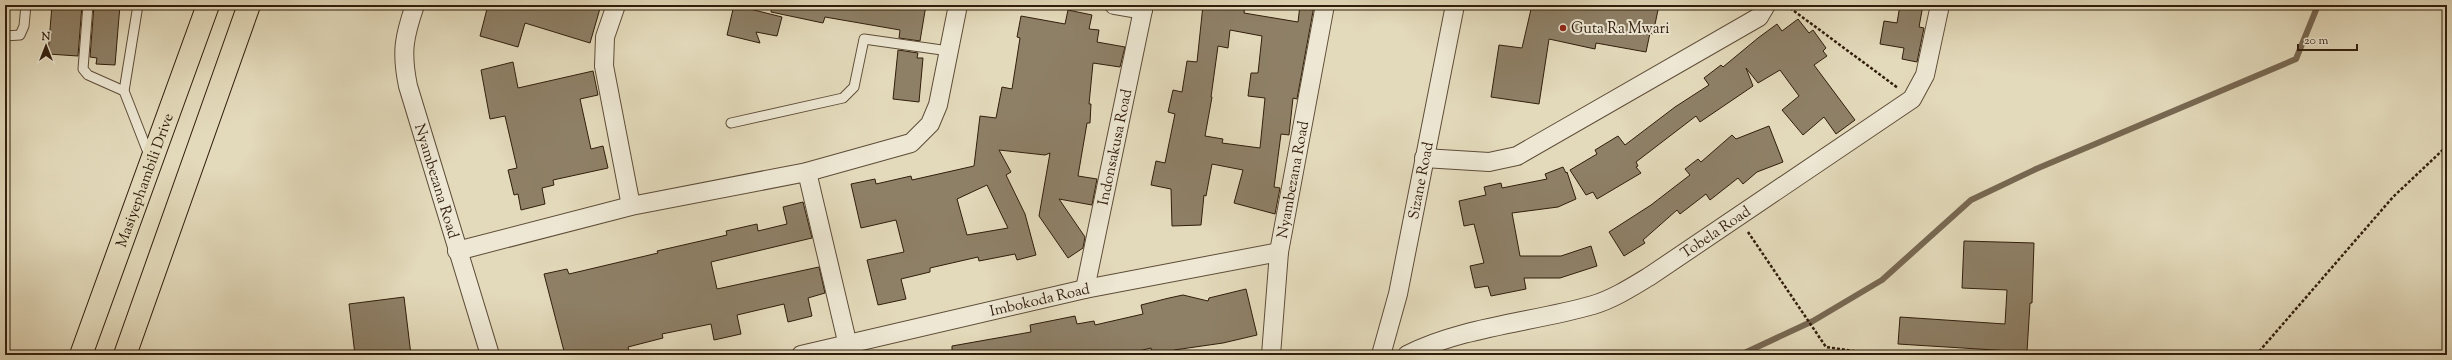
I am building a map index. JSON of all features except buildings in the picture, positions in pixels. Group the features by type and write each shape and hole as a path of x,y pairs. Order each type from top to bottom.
{"main road":[{"name":"Masiyephambili Drive","path":"81,355 208,5"},
{"path":"125,355 249,5"}],"street":[{"name":"Nyambezana Road","path":"415,5 406,30 403,59 408,86 457,251 490,355"},
{"path":"616,5 605,37 604,66 630,206"},
{"path":"457,251 630,206 807,172 910,143 930,124 938,105 958,5"},
{"path":"1114,5 1143,7"},
{"name":"Nyambezana Road","path":"1271,355 1279,252 1325,5"},
{"name":"Sizane Road","path":"1381,355 1398,294 1455,5"},
{"path":"1424,158 1489,162 1517,156 1759,17 1766,5"},
{"name":"Tobela Road","path":"1407,355 1443,340 1594,305 1622,293 1650,276 1912,99 1925,75 1940,5"},
{"name":"Indonsakusa Road","path":"1085,289 1143,7"},
{"path":"807,172 849,350"},
{"name":"Imbokoda Road","path":"801,355 849,350 1085,289 1279,252"}],"lane":[{"path":"5,36 20,34 24,26 26,5"},
{"path":"88,5 83,69 88,74 124,91"},
{"path":"138,5 124,91 151,160"},
{"path":"731,123 843,98 854,87 864,39 949,51"}],"path":[{"path":"1786,5 1912,99"},
{"path":"2256,355 2393,197 2447,146"},
{"path":"1739,217 1826,347 1880,355"}],"waterway":[{"path":"1740,355 1813,321 1882,280 1971,200 2036,169 2296,59 2318,5"}],"place":[{"name":"Guta Ra Mwari","path":"1563,28"}]}
